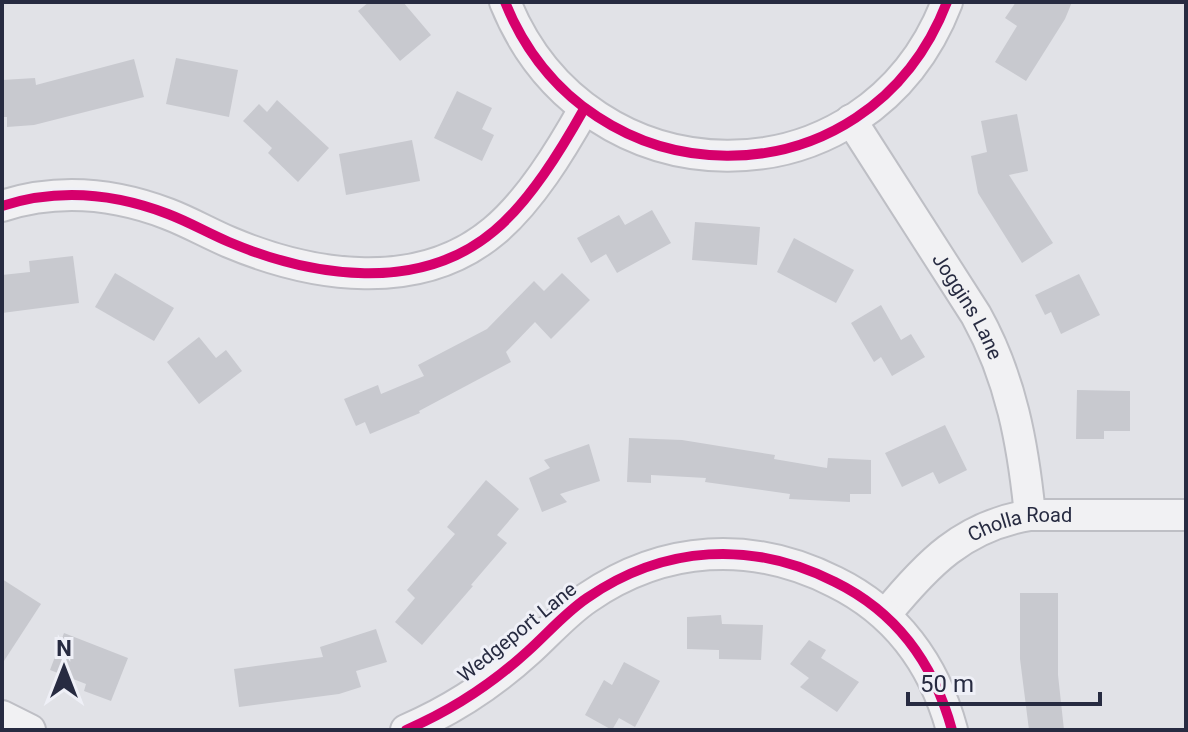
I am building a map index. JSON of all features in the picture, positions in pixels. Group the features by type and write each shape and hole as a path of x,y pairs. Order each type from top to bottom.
{"street":[{"path":"505,2 520,36 540,66 584,109 642,141 666,149 717,156 742,156 792,147 851,120 884,96 911,66 933,33 947,2"},
{"path":"2,206 46,196 102,195 168,214 227,241 298,266 382,274 412,270 472,248 494,231 514,212 566,141 584,109"},
{"name":"Joggins Lane","path":"851,120 976,315 993,348 1015,412 1030,515"},
{"name":"Cholla Road","path":"886,614 925,568 943,552 1009,518 1030,515 1186,515"},
{"name":"Wedgeport Lane","path":"406,730 479,689 529,650 588,597 639,571 668,561 718,553 743,553 815,571 886,614 926,668 952,730"},
{"path":"2,716 30,730"}],"building":[{"path":"369,2 403,2 431,35 400,61 358,11"},
{"path":"1016,2 1072,2 1065,19 1026,81 995,62 1017,26 1005,18"},
{"path":"176,58 238,70 229,117 166,104"},
{"path":"134,59 144,97 34,125 7,127 7,117 2,117 2,80 35,78 36,85"},
{"path":"457,91 492,108 482,129 494,135 482,161 434,138"},
{"path":"277,100 329,148 298,182 268,153 272,148 243,121 259,104 267,112"},
{"path":"1017,114 1028,171 1009,175 1053,243 1022,263 978,193 971,156 987,152 981,121"},
{"path":"412,140 420,181 346,195 339,154"},
{"path":"652,210 671,243 617,273 606,254 591,263 577,238 619,215 625,225"},
{"path":"695,222 760,227 757,265 692,260"},
{"path":"794,238 854,270 836,303 777,272"},
{"path":"73,256 79,303 2,313 2,275 30,272 29,261"},
{"path":"115,273 174,308 154,341 95,307"},
{"path":"562,273 590,300 551,339 535,322 506,352 511,362 420,413 370,434 365,422 356,426 344,399 378,385 381,394 424,376 418,365 487,329 534,281 544,291"},
{"path":"1079,274 1100,315 1061,334 1051,312 1045,315 1035,295"},
{"path":"881,305 901,340 911,334 925,357 892,376 881,357 874,362 851,323"},
{"path":"199,337 216,358 226,350 242,371 199,404 167,362"},
{"path":"1077,390 1130,391 1130,431 1104,431 1104,439 1076,439"},
{"path":"945,425 967,470 939,484 933,472 902,487 885,453"},
{"path":"629,438 682,440 775,455 774,459 827,468 828,458 871,460 871,494 850,494 850,502 789,499 790,494 705,482 706,478 651,475 651,483 627,482"},
{"path":"589,444 600,481 560,494 567,502 542,512 529,478 550,468 544,460"},
{"path":"486,480 519,509 497,535 507,543 422,645 395,622 415,598 407,590 455,534 447,527"},
{"path":"2,579 41,604 2,664"},
{"path":"1020,593 1058,593 1058,675 1064,730 1029,730 1020,659"},
{"path":"721,615 722,624 763,625 761,660 719,659 719,650 687,649 687,617"},
{"path":"376,629 387,662 356,671 361,687 339,694 239,707 234,669 323,657 320,647"},
{"path":"64,633 128,658 111,701 84,691 86,684 50,670"},
{"path":"809,640 826,650 821,658 859,682 837,712 800,687 809,678 790,664"},
{"path":"624,662 660,681 635,727 619,718 612,730 585,715 604,680 612,685"}],"cycle path":[{"path":"505,2 544,69 597,117 660,146 727,156 794,146 856,118 908,70 947,2"},
{"path":"2,206 65,195 106,197 168,214 229,242 295,264 330,271 399,271 433,264 464,251 494,231 532,190 584,109"},
{"path":"406,730 486,685 515,663 579,604 616,580 647,567 709,554 772,559 804,568 857,594 910,642 935,683 952,730"}]}
